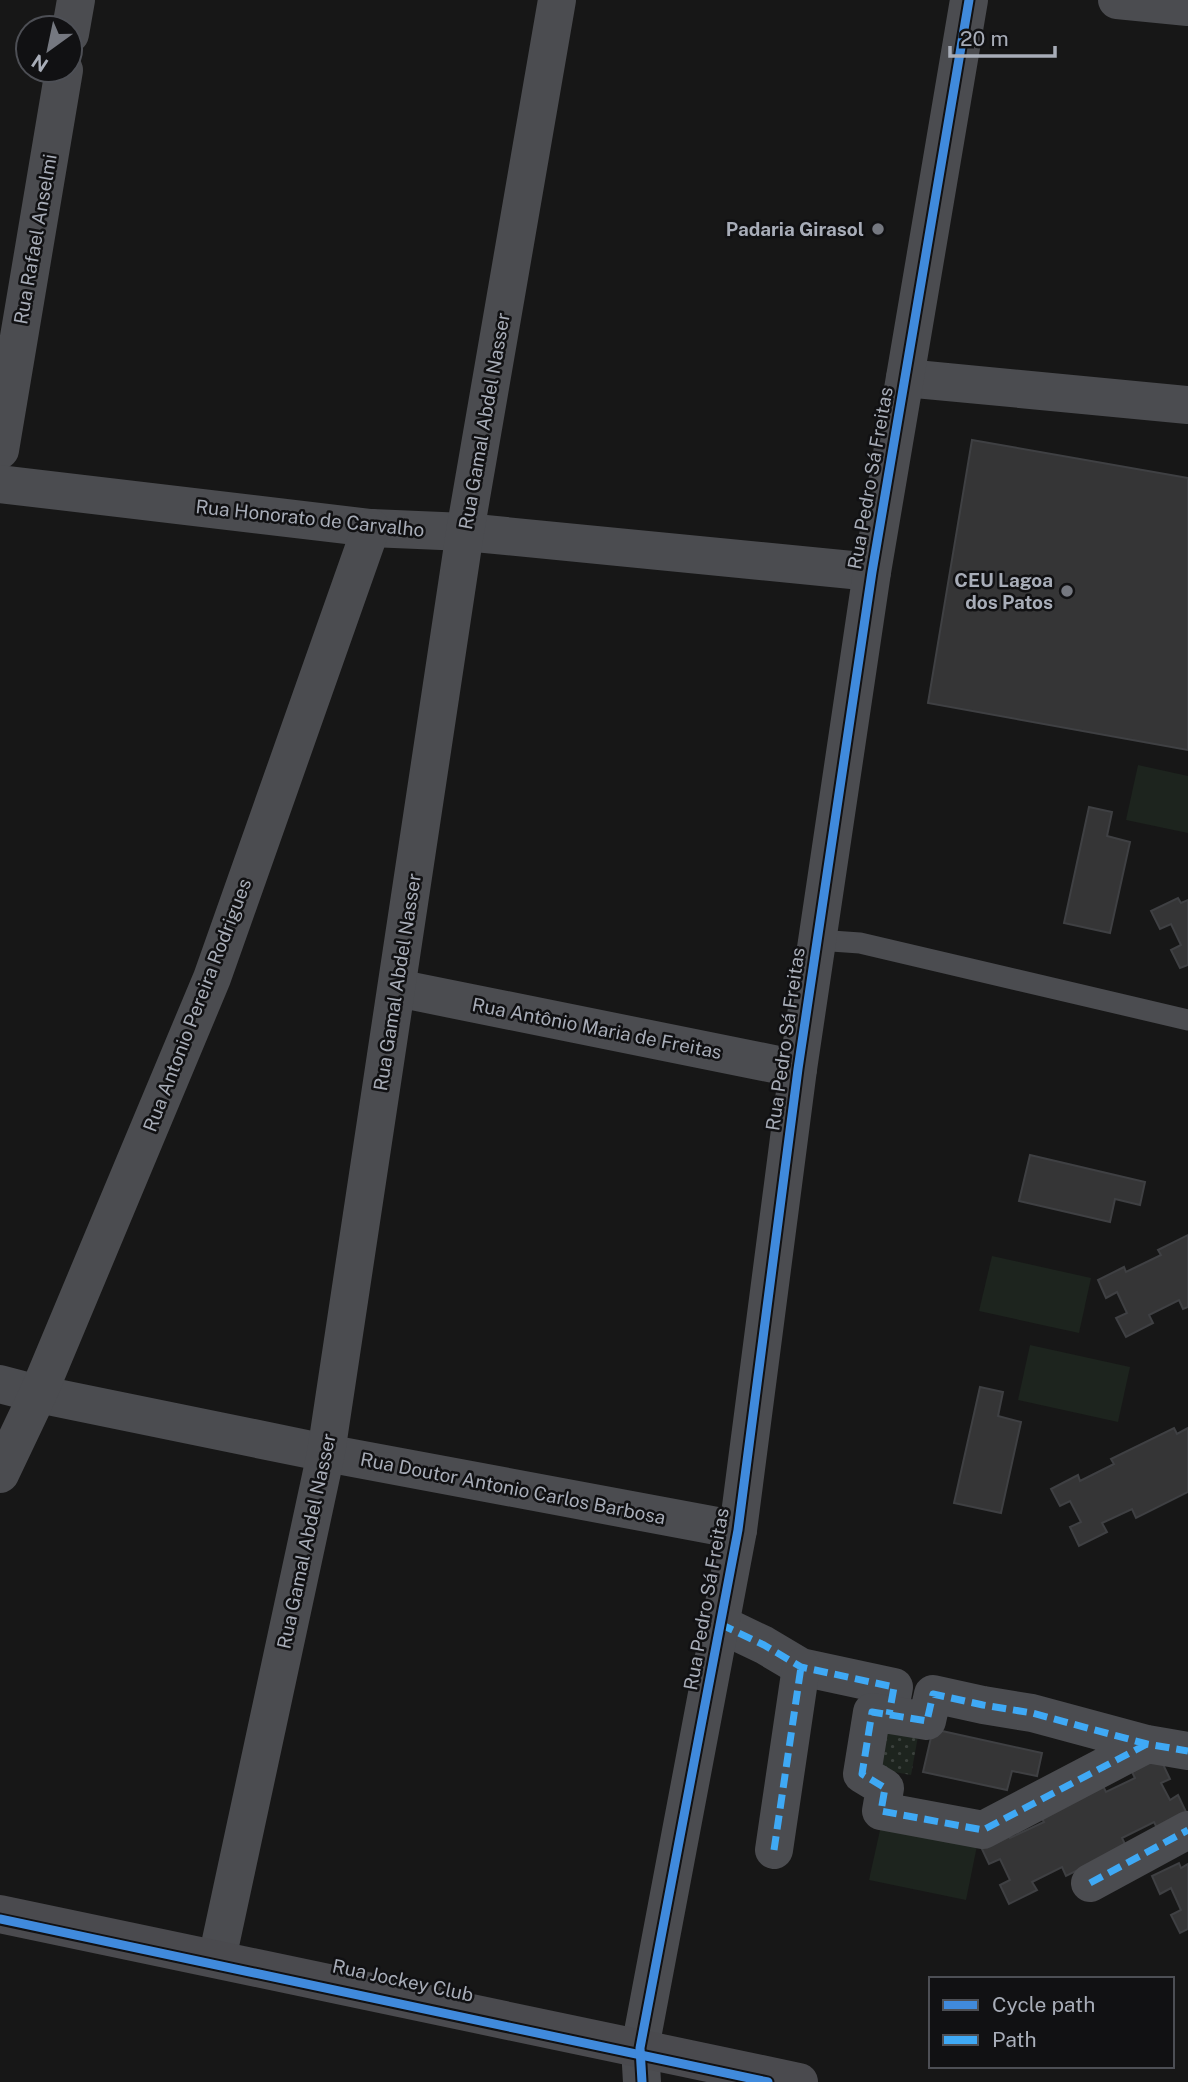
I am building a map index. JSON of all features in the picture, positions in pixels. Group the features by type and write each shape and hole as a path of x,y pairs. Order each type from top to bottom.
{"main road":[{"name":"Rua Jockey Club","path":"0,1913 217,1959 641,2065 799,2082"}],"street":[{"name":"Rua Gamal Abdel Nasser","path":"217,1959 326,1453 465,532 556,0"},
{"name":"Rua Pedro Sá Freitas","path":"641,2065 738,1530 798,1069 872,572 969,0"},
{"path":"1117,0 1188,7"},
{"name":"Rua Rafael Anselmi","path":"0,450 62,84"},
{"path":"905,378 1188,405"},
{"name":"Rua Honorato de Carvalho","path":"0,484 371,528 465,532 872,572"},
{"name":"Rua Antonio Pereira Rodrigues","path":"0,1474 38,1394 212,978 371,528"},
{"name":"Rua Antônio Maria de Freitas","path":"397,988 798,1069"},
{"name":"Rua Doutor Antonio Carlos Barbosa","path":"0,1384 326,1453 738,1530"},
{"path":"720,1624 801,1667 894,1687 889,1715"},
{"path":"774,1850 801,1667"},
{"path":"1147,1744 984,1830 881,1811 885,1788 862,1774 872,1712 927,1721 933,1694 1032,1713 1147,1744 1188,1751"},
{"path":"1090,1883 1188,1829"}],"lane":[{"path":"817,940 860,943 1188,1020"}],"shaded area":[{"path":"1138,765 1188,776 1188,833 1126,820"},
{"path":"992,1256 1091,1278 1079,1333 979,1311"},
{"path":"1030,1345 1130,1367 1118,1422 1018,1400"},
{"path":"876,1717 920,1725 911,1775 867,1767"},
{"path":"882,1821 978,1841 966,1900 869,1880"}],"building":[{"name":"CEU Lagoa dos Patos","path":"972,440 1188,478 1188,750 928,703"},
{"path":"1089,807 1112,812 1107,836 1130,842 1110,933 1064,923"},
{"path":"1178,898 1181,903 1188,900 1188,965 1180,968 1171,950 1181,945 1171,924 1160,929 1151,911"},
{"path":"1030,1155 1145,1182 1140,1205 1115,1199 1110,1222 1019,1201"},
{"path":"1188,1235 1188,1307 1183,1309 1179,1300 1149,1315 1153,1323 1126,1337 1116,1318 1127,1313 1117,1292 1106,1298 1098,1280 1124,1267 1126,1272 1161,1255 1158,1250"},
{"path":"980,1387 1003,1392 998,1416 1021,1422 1001,1513 954,1503"},
{"path":"1174,1428 1177,1434 1188,1428 1188,1492 1136,1518 1132,1509 1102,1523 1107,1532 1079,1546 1070,1527 1081,1522 1070,1501 1060,1506 1051,1489 1078,1475 1080,1481 1114,1464 1111,1459"},
{"path":"933,1729 1042,1753 1037,1776 1012,1771 1007,1790 923,1772"},
{"path":"1160,1758 1170,1779 1161,1783 1170,1800 1178,1795 1188,1816 1158,1830 1154,1822 1122,1838 1126,1846 1066,1876 1062,1867 1032,1882 1037,1890 1009,1904 1000,1885 1010,1880 1000,1859 989,1864 981,1847 1007,1833 1010,1838 1044,1822 1041,1817 1103,1786 1106,1792 1135,1778 1132,1772"},
{"path":"1179,1863 1181,1868 1188,1864 1188,1929 1180,1933 1171,1915 1181,1910 1171,1888 1160,1894 1152,1876"}],"marked path":[{"path":"720,1624 801,1667 894,1687 889,1715"},
{"path":"774,1850 801,1667"},
{"path":"1147,1744 983,1830 881,1811 885,1788 862,1774 872,1712 927,1721 933,1694 1032,1713 1147,1744 1188,1751"},
{"path":"1090,1883 1188,1830"}],"cycle path":[{"path":"642,2082 640,2048 738,1530 798,1069 872,572 969,0"},
{"path":"0,1919 768,2082"}],"place":[{"name":"Padaria Girasol","path":"878,229"},
{"name":"CEU Lagoa dos Patos","path":"1067,591"}]}
